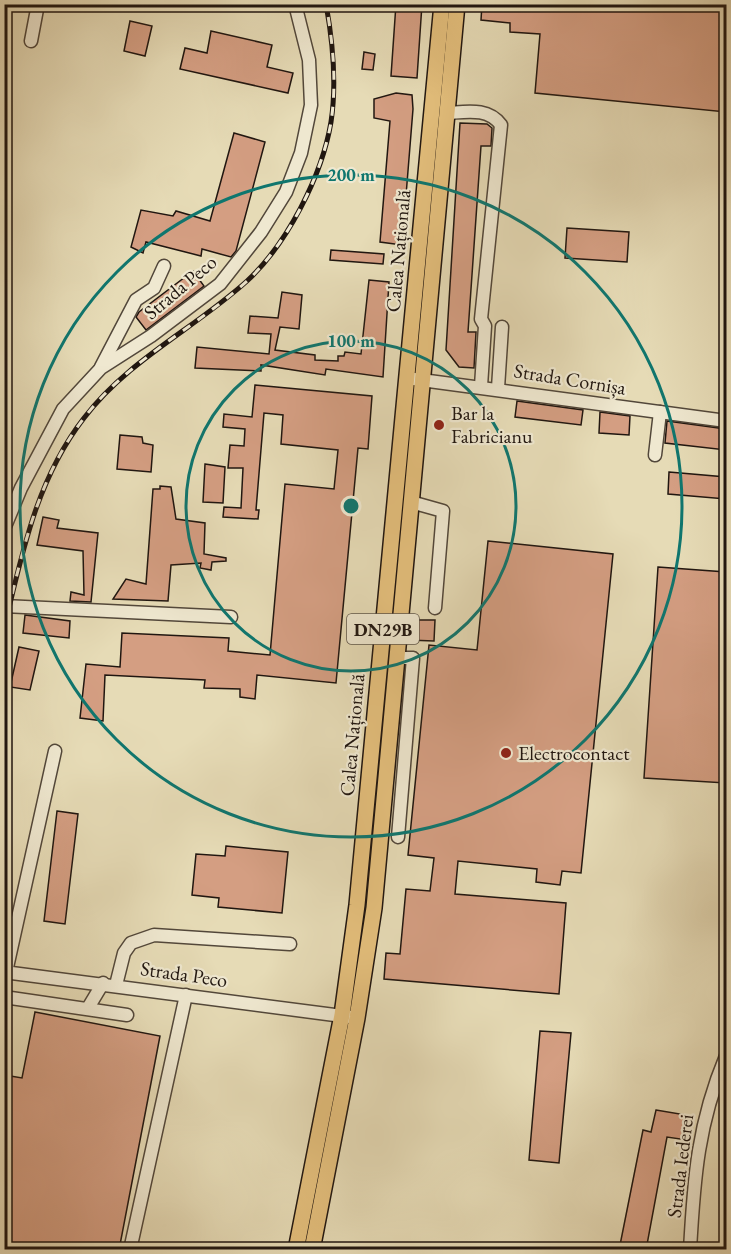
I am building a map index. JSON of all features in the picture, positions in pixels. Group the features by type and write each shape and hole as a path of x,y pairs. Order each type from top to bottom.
{"main road":[{"name":"Calea Națională","path":"312,1250 350,1017 358,893 442,4"},
{"name":"Calea Națională","path":"296,1250 374,908 457,4"}],"street":[{"path":"31,42 38,4"},
{"name":"Strada Peco","path":"4,529 21,488 63,409 101,368 151,336 220,284 261,232 286,192 301,153 310,105 309,60 295,4"},
{"path":"447,113 479,112 495,117 501,125 481,320 485,326 481,386"},
{"path":"101,368 136,300 154,288 164,266"},
{"path":"498,388 502,327"},
{"name":"Strada Cornișa","path":"407,378 498,388 726,422"},
{"path":"655,455 660,412"},
{"path":"411,502 443,511 435,608"},
{"path":"4,606 231,617"},
{"path":"398,658 413,658 398,837"},
{"path":"5,972 55,751"},
{"path":"88,1008 110,984 124,953 131,944 154,935 290,944"},
{"name":"Strada Peco","path":"5,972 350,1017"},
{"path":"130,1250 186,995"},
{"path":"4,997 127,1015"},
{"name":"Strada Iederei","path":"690,1250 702,1124 726,1056"}],"building":[{"path":"396,4 422,4 417,78 391,76"},
{"path":"482,4 726,4 726,112 535,93 540,34 510,32 510,23 481,20"},
{"path":"130,21 152,26 145,56 124,51"},
{"path":"211,31 272,45 267,67 293,73 288,93 180,69 185,48 207,53"},
{"path":"364,52 375,54 373,70 362,69"},
{"path":"396,93 412,95 413,109 402,245 380,242 390,121 374,118 374,99"},
{"path":"460,123 487,124 492,128 491,146 481,146 468,332 476,332 474,368 459,367 446,350"},
{"path":"234,133 265,142 236,251 231,257 202,249 201,256 146,242 143,253 131,247 141,210 173,216 176,211 210,221"},
{"path":"567,228 629,232 627,262 565,258"},
{"path":"331,250 384,254 383,264 330,260"},
{"path":"193,271 204,286 146,330 136,317 139,312"},
{"path":"369,280 389,282 383,377 326,369 325,375 261,365 261,371 195,368 197,347 269,354 271,334 248,333 250,316 278,318 282,292 302,295 299,329 280,327 275,350 315,355 315,360 338,361 338,356 344,356 345,352 361,354"},
{"path":"255,385 372,396 368,449 358,448 336,683 257,675 255,699 240,697 240,689 204,688 205,680 105,675 103,721 80,718 86,664 120,667 122,633 229,638 228,651 270,655 285,484 334,489 338,450 281,444 283,415 264,413 256,510 259,510 258,519 223,517 224,507 241,508 243,468 228,468 230,445 244,446 245,429 223,427 224,414 252,417"},
{"path":"517,401 583,410 581,425 515,417"},
{"path":"600,412 630,416 629,435 599,433"},
{"path":"667,421 726,429 726,450 665,443"},
{"path":"120,435 142,437 143,443 153,445 151,472 117,469"},
{"path":"205,464 225,467 223,503 203,502"},
{"path":"669,472 726,477 726,499 668,494"},
{"path":"160,486 171,487 176,519 205,523 204,554 226,558 226,561 212,562 211,570 200,568 201,563 171,565 168,601 113,599 126,579 146,584 153,489 160,489"},
{"path":"43,517 59,520 57,528 98,533 91,602 70,601 71,592 84,595 83,551 37,545"},
{"name":"Electrocontact","path":"488,541 613,554 581,873 562,871 560,885 536,882 537,869 458,861 455,894 566,903 559,994 384,979 386,953 400,954 406,889 430,891 434,858 408,855 429,645 477,650"},
{"path":"658,567 726,572 726,783 644,778"},
{"path":"25,615 70,621 69,638 23,633"},
{"path":"410,620 435,620 434,641 408,640"},
{"path":"19,647 39,651 30,690 10,687"},
{"path":"57,811 78,814 65,924 44,921"},
{"path":"226,846 288,852 282,913 218,907 219,898 192,895 196,854 225,856"},
{"path":"35,1012 160,1036 119,1250 4,1250 4,1075 22,1078"},
{"path":"540,1031 571,1033 559,1163 529,1160"},
{"path":"656,1110 692,1116 687,1140 667,1137 646,1250 619,1250 643,1130 651,1132"}],"railway":[{"path":"4,629 25,546 42,492 68,442 84,418 101,397 141,362 247,281 276,248 301,208 320,164 331,122 334,93 333,63 326,4"}],"place":[{"name":"Bar la Fabricianu","path":"439,425"},
{"name":"Electrocontact","path":"506,753"}]}
